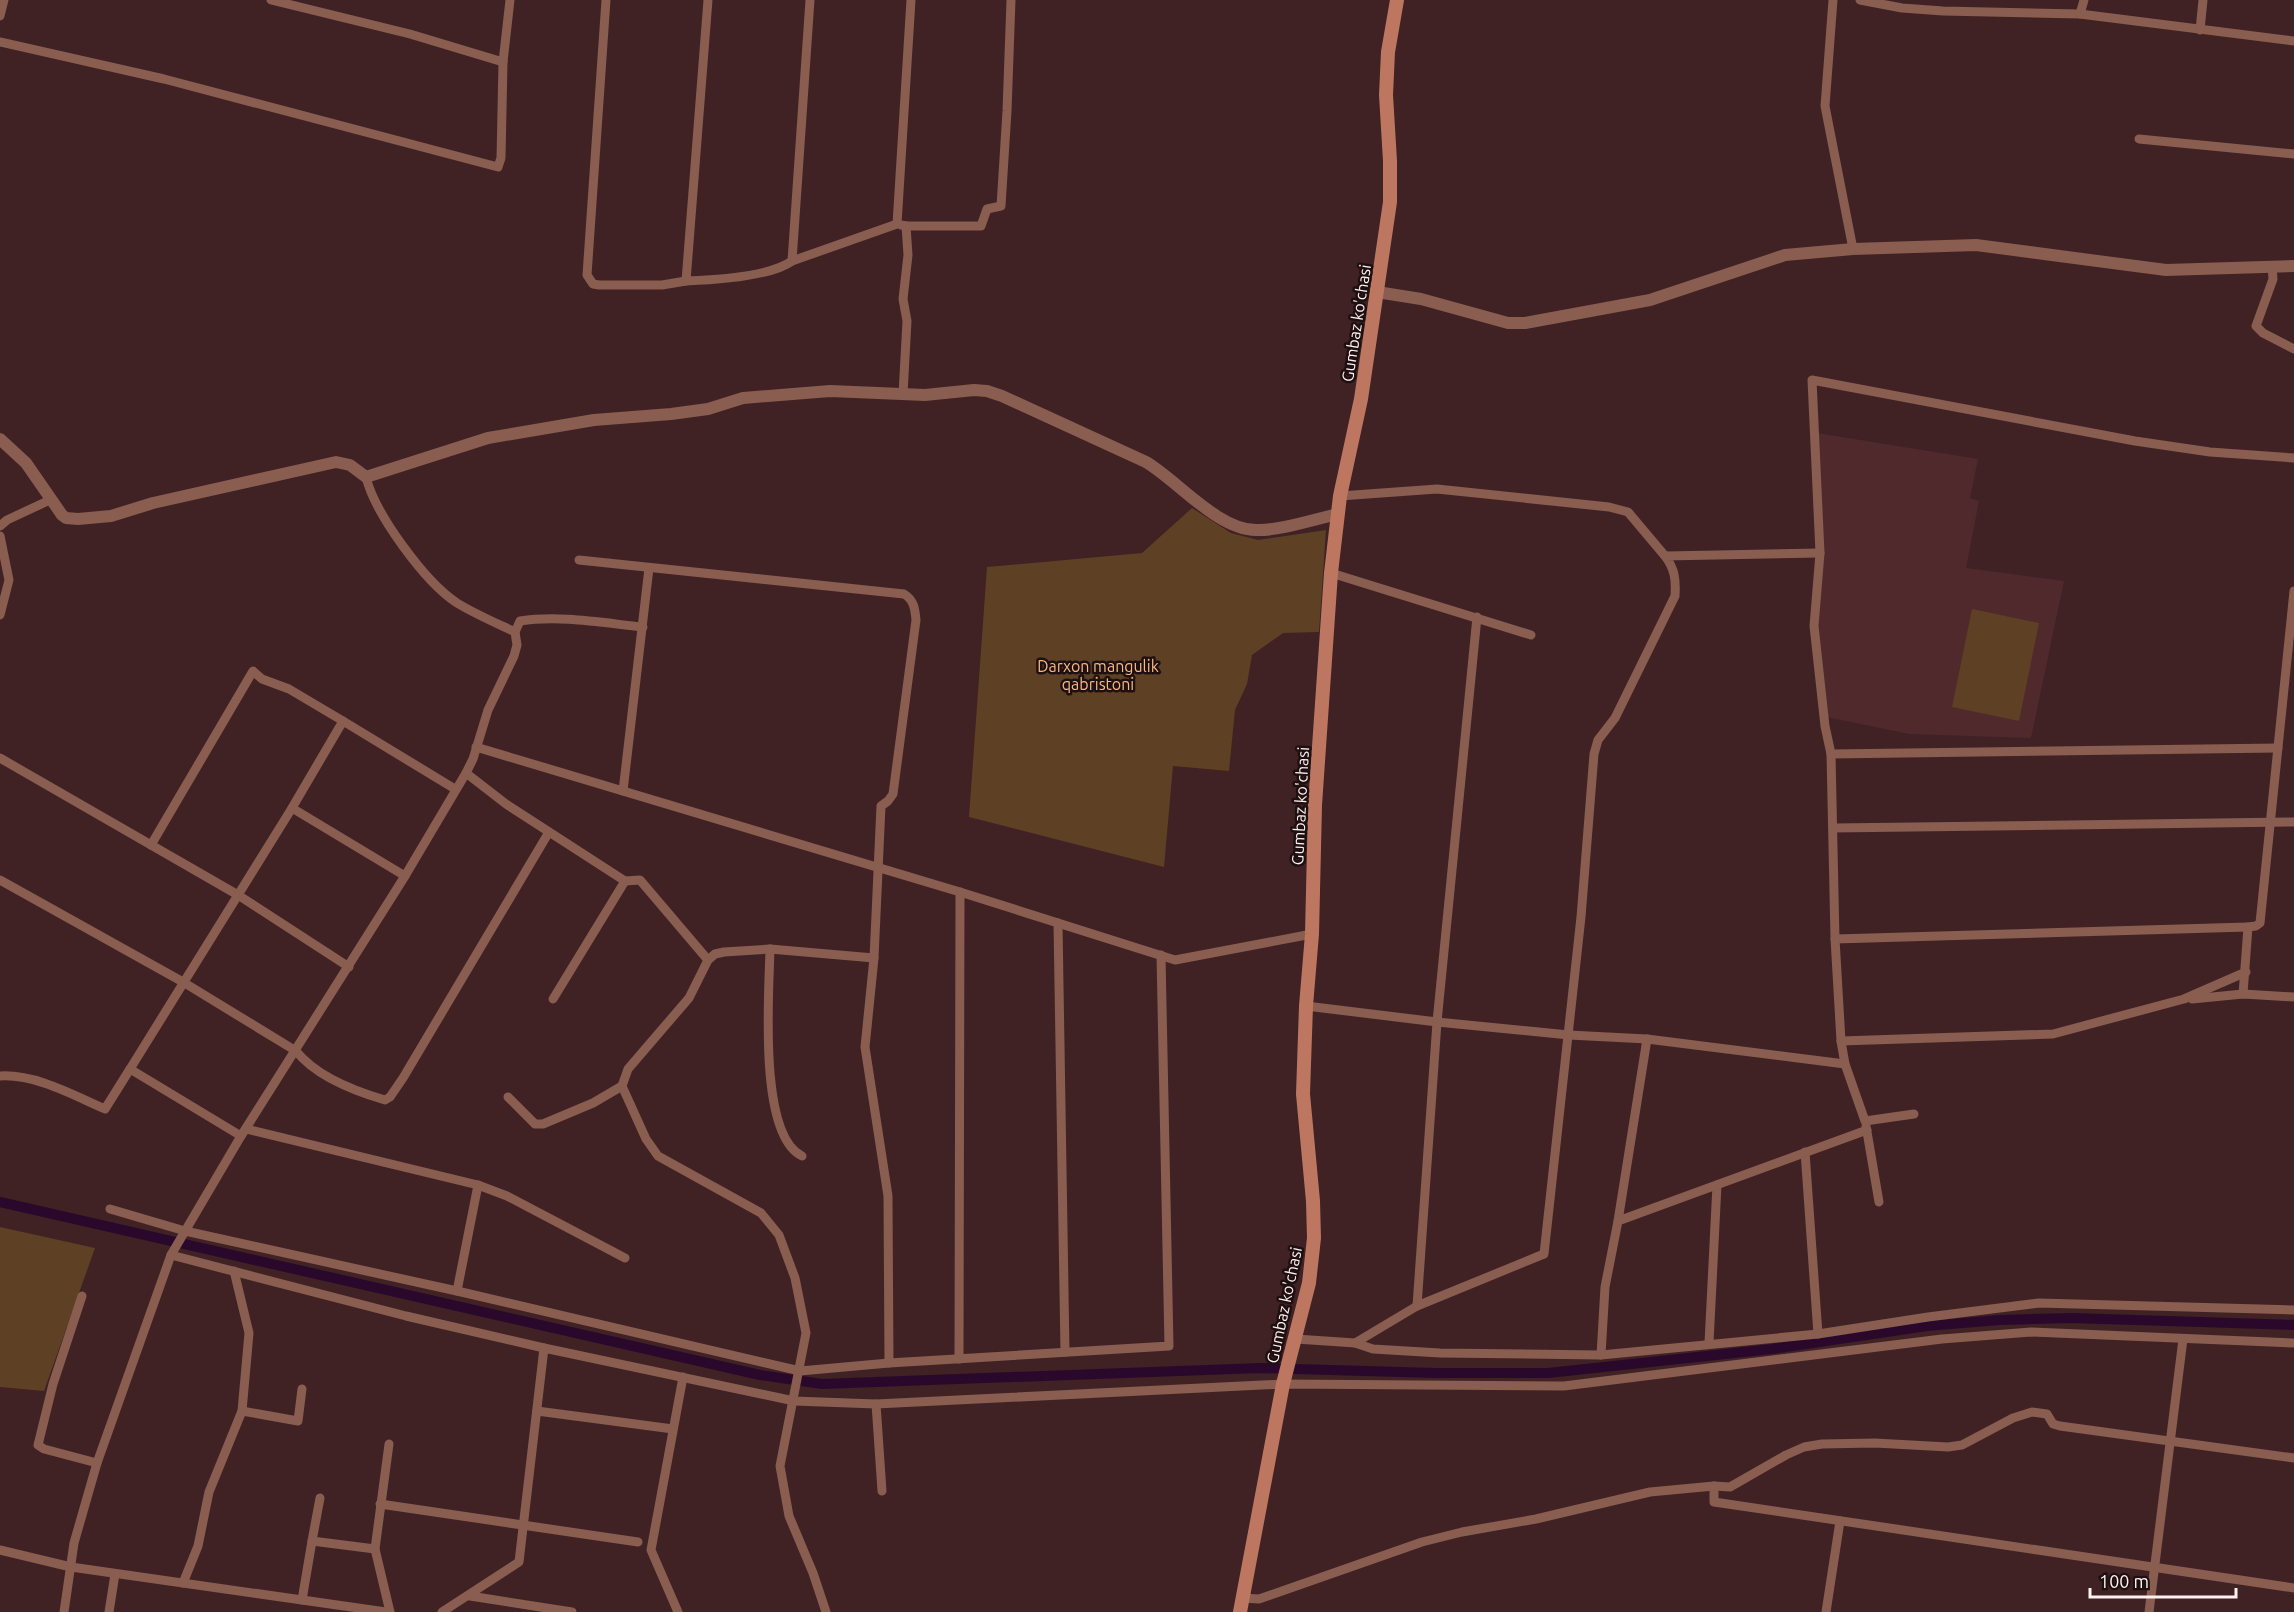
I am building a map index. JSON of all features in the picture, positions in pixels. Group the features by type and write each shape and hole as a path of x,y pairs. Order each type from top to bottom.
{"main road":[{"name":"Gumbaz ko'chasi","path":"1241,1605 1283,1384 1296,1339 1308,1283 1314,1238 1313,1201 1303,1094 1306,1006 1312,934 1315,805 1331,573 1340,496 1361,399 1390,202 1386,95 1388,52 1396,0"}],"street":[{"path":"0,16 4,0"},
{"path":"271,0 410,34 503,62"},
{"path":"0,42 164,79 496,167 500,164 501,158 503,62 510,0"},
{"path":"606,0 587,275 593,284 599,285 662,285 743,276 780,267 902,225 981,226 987,209 1000,206 1007,111 1011,0"},
{"path":"686,281 708,0"},
{"path":"792,261 810,0"},
{"path":"903,394 906,327 903,299 908,255 902,225 911,0"},
{"path":"1833,0 1825,106 1853,249"},
{"path":"1860,0 1902,8 1943,11 2080,14 2294,41"},
{"path":"1979,11 1982,0"},
{"path":"2080,14 2084,0"},
{"path":"2200,30 2203,0"},
{"path":"2139,139 2294,154"},
{"path":"1377,292 1421,299 1508,323 1525,323 1650,300 1785,255 1853,249 1976,245 2166,270 2294,266"},
{"path":"2272,267 2273,279 2256,326 2263,333 2294,349"},
{"path":"1879,1202 1866,1125 1845,1064 1841,1041 1835,939 1831,754 1825,726 1814,626 1820,554 1812,380 2135,441 2210,452 2294,458"},
{"path":"366,477 488,438 594,420 708,409 743,398 830,391 925,394 974,390 1002,396 1146,462 1164,472 1203,507 1244,529 1264,530 1338,514"},
{"path":"0,439 26,463 66,518 91,519 111,516 153,503 336,462 350,465 366,477 370,492 394,533 423,570 456,602 515,633"},
{"path":"1340,496 1437,489 1609,507 1628,512 1673,566 1676,579 1675,596 1615,718 1598,740 1594,754 1569,1035 1544,1254 1418,1306 1355,1343"},
{"path":"0,526 7,520 52,499"},
{"path":"0,536 9,580 0,615"},
{"path":"1665,556 1820,554"},
{"path":"579,560 904,594 910,598 915,609 916,620 892,794 881,806 874,958 866,1047 888,1196 889,1363"},
{"path":"623,790 649,568"},
{"path":"1331,573 1531,635"},
{"path":"1835,939 2248,927 2260,923 2294,591"},
{"path":"1418,1306 1437,1022 1477,617"},
{"path":"64,1612 74,1543 97,1463 171,1255 244,1132 349,968 466,773 488,710 514,656 517,645 515,633 520,621 554,619 643,627"},
{"path":"151,845 253,671 262,679 289,689 455,789"},
{"path":"0,1076 14,1075 53,1087 105,1109 292,808 343,721"},
{"path":"476,747 879,867 1175,960 1312,934"},
{"path":"1831,754 2278,748"},
{"path":"0,758 238,895 349,968"},
{"path":"466,773 506,804 625,881 637,879 645,884 708,960"},
{"path":"292,808 405,876"},
{"path":"1833,828 2294,822"},
{"path":"0,880 183,982 296,1051 303,1060 334,1080 385,1100 390,1097 549,832"},
{"path":"553,999 625,881"},
{"path":"959,1359 960,892"},
{"path":"1058,923 1065,1352"},
{"path":"2243,994 2248,927"},
{"path":"508,1097 535,1124 543,1124 593,1103 622,1086 628,1069 689,998 708,960 724,952 770,950 874,958"},
{"path":"770,950 767,1046 777,1120 787,1144 793,1152 802,1156"},
{"path":"110,1209 185,1231 457,1290 799,1375 889,1363 1065,1352 1170,1351 1161,955"},
{"path":"1841,1041 2053,1034 2184,999 2246,972"},
{"path":"2184,999 2243,994 2294,997"},
{"path":"1306,1006 1569,1035 1647,1039 1845,1064"},
{"path":"1601,1355 1605,1287 1647,1039"},
{"path":"130,1069 244,1132 478,1185 507,1196 625,1258"},
{"path":"622,1086 646,1139 658,1156 761,1213 779,1235 795,1278 806,1333 780,1466 789,1516 813,1573 826,1612"},
{"path":"1618,1221 1805,1152 1866,1125 1914,1114"},
{"path":"1805,1152 1818,1334"},
{"path":"457,1290 478,1185"},
{"path":"1709,1343 1718,1185"},
{"path":"171,1255 406,1316 544,1348 794,1399 876,1404 1283,1384 1564,1386 1942,1339 2031,1332 2294,1343"},
{"path":"183,1583 198,1546 209,1492 242,1411 249,1333 234,1271"},
{"path":"82,1296 53,1384 38,1445 44,1449 97,1463"},
{"path":"1296,1339 1355,1343 1373,1349 1440,1353 1601,1355 1818,1334 2040,1303 2294,1310"},
{"path":"2149,1612 2183,1339"},
{"path":"442,1612 470,1596 519,1562 544,1348"},
{"path":"678,1612 651,1550 683,1377"},
{"path":"242,1411 298,1421 302,1389"},
{"path":"876,1404 882,1491"},
{"path":"537,1411 674,1429"},
{"path":"1241,1605 1422,1542 1462,1532 1536,1519 1650,1492 1714,1486 1730,1487 1804,1447 1822,1444 1875,1443 1948,1448 1962,1445 1997,1425 2032,1412 2047,1414 2053,1424 2060,1426 2294,1458"},
{"path":"0,1550 71,1567 388,1612 375,1549 389,1444"},
{"path":"1714,1486 1714,1502 2294,1588"},
{"path":"302,1600 320,1498"},
{"path":"380,1503 638,1542"},
{"path":"1826,1612 1840,1521"},
{"path":"312,1540 375,1549"},
{"path":"110,1612 116,1574"},
{"path":"470,1596 572,1612"}],"shaded area":[{"path":"1817,433 1978,459 1970,498 1979,501 1966,568 2064,581 2031,738 1909,734 1827,717 1816,625"}],"green space":[{"name":"Darxon mangulik qabristoni","path":"1192,508 1231,533 1258,540 1326,530 1319,632 1283,633 1252,655 1247,684 1235,710 1229,771 1173,766 1164,867 969,817 987,567 1142,553"},
{"path":"1972,609 2039,623 2019,721 1952,707"},
{"path":"0,1227 95,1248 44,1391 0,1387"}],"waterway":[{"path":"0,1202 760,1375 822,1384 1261,1368 1435,1373 1548,1373 1772,1349 1927,1326 1999,1320 2071,1318 2294,1325"}]}
